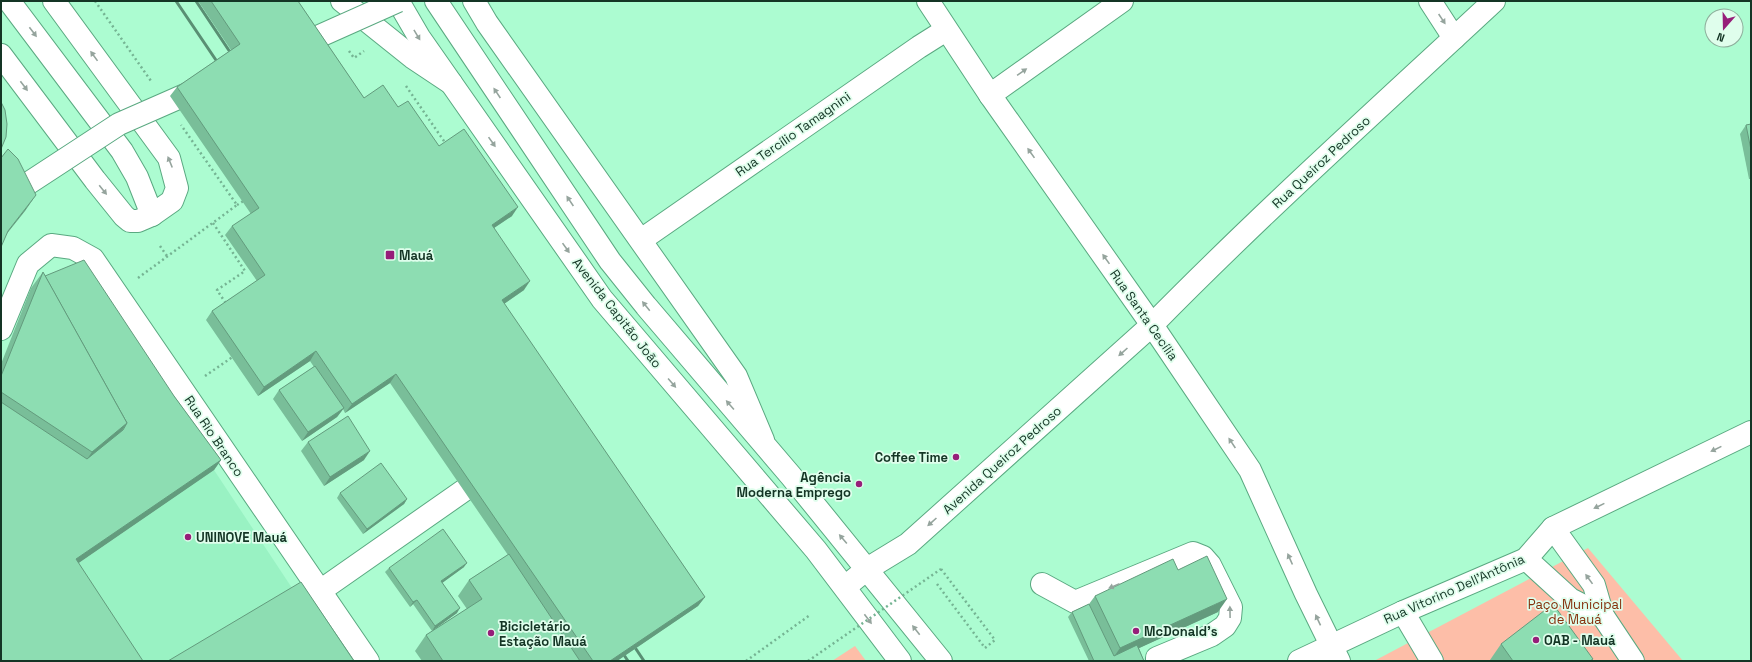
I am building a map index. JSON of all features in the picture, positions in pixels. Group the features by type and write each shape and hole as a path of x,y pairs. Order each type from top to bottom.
{"main road":[{"path":"10,1 122,151 137,177 152,215"},
{"path":"1,55 124,216 130,221 138,221 152,215 172,201 177,188 170,158 54,1"},
{"path":"342,1 412,57 451,83"},
{"path":"276,55 398,1"},
{"name":"Avenida Capitão João","path":"398,1 419,37 602,299 816,550 900,661"},
{"name":"Avenida Capitão João","path":"436,1 610,261 646,306 765,445 941,661"},
{"path":"474,1 487,23 736,376 765,445"},
{"name":"Rua Santa Cecília","path":"928,1 990,95 1152,326 1250,470 1335,654"},
{"path":"990,95 1122,1"},
{"path":"1430,1 1454,38"},
{"name":"Rua Queiroz Pedroso","path":"1152,326 1185,292 1332,150 1494,1"},
{"name":"Rua Tercílio Tamagnini","path":"641,240 919,47 946,30"},
{"path":"15,192 119,124 219,80"},
{"name":"Rua Rio Branco","path":"1,329 28,264 51,245 73,248 93,259 368,661"},
{"name":"Avenida Queiroz Pedroso","path":"845,588 867,569 908,544 1152,326"},
{"name":"Rua Vitorino Dell'Antônia","path":"1299,661 1335,654 1403,612 1526,559 1553,528 1751,432"},
{"path":"320,591 473,484"},
{"path":"1553,528 1594,585 1603,616 1633,661"},
{"path":"1042,584 1076,602 1193,553 1203,557 1210,565 1231,607 1230,618 1225,626 1212,635 1156,658 1157,661"},
{"path":"1526,559 1570,599 1603,616"},
{"path":"1403,612 1432,661"}],"path":[{"path":"405,84 447,146"},
{"path":"237,205 249,197"},
{"path":"213,223 245,271 217,290 227,306"},
{"path":"160,246 167,256"},
{"path":"183,390 237,354"},
{"path":"808,661 942,569 995,640 985,648 937,584"},
{"path":"746,661 810,615"}],"shaded area":[{"name":"UNINOVE Mauá","path":"214,470 294,591 177,661 131,661 70,569"}],"green space":[{"name":"Paço Municipal de Mauá","path":"1588,548 1683,661 1374,661"},
{"path":"855,646 866,661 832,661"}],"building":[{"name":"Mauá","path":"211,1 298,1 364,98 383,85 398,107 408,101 439,146 464,129 518,207 492,225 530,281 502,300 705,597 610,661 593,661 396,374 352,404 316,351 264,387 212,311 265,275 232,226 259,208 177,87 240,44"},
{"path":"1,102 5,110 7,124 6,137 1,149"},
{"path":"1751,124 1751,150 1746,125"},
{"path":"8,149 18,159 36,195 8,231 1,247 1,158"},
{"path":"84,260 174,396 221,460 76,559 143,661 1,661 1,402 87,459 123,430 127,423 45,276"},
{"path":"43,272 127,423 92,452 1,392 1,376"},
{"path":"315,366 344,408 308,432 279,390"},
{"path":"348,416 370,451 330,477 308,442"},
{"path":"381,463 407,499 367,529 340,493"},
{"path":"443,529 467,563 441,581 460,608 435,626 417,600 413,602 389,568"},
{"name":"Bicicletário Estação Mauá","path":"509,554 580,661 443,661 426,635 482,599 469,580"},
{"name":"McDonald's","path":"1207,556 1227,599 1120,648 1095,596 1173,559 1178,570"},
{"path":"301,582 354,661 168,661"},
{"path":"1089,604 1114,656 1137,645 1144,661 1094,661 1072,612"},
{"path":"1553,604 1593,659 1590,661 1513,661 1501,644"}],"railway":[{"path":"176,1 222,69"},
{"path":"196,1 236,61"},
{"path":"630,640 644,661"},
{"path":"618,646 628,661"}],"place":[{"name":"Mauá","path":"390,255"},
{"name":"Coffee Time","path":"956,457"},
{"name":"Agência Moderna Emprego","path":"859,484"},
{"name":"UNINOVE Mauá","path":"188,537"},
{"name":"McDonald's","path":"1136,631"},
{"name":"Bicicletário Estação Mauá","path":"491,633"},
{"name":"OAB - Mauá","path":"1536,640"}]}
